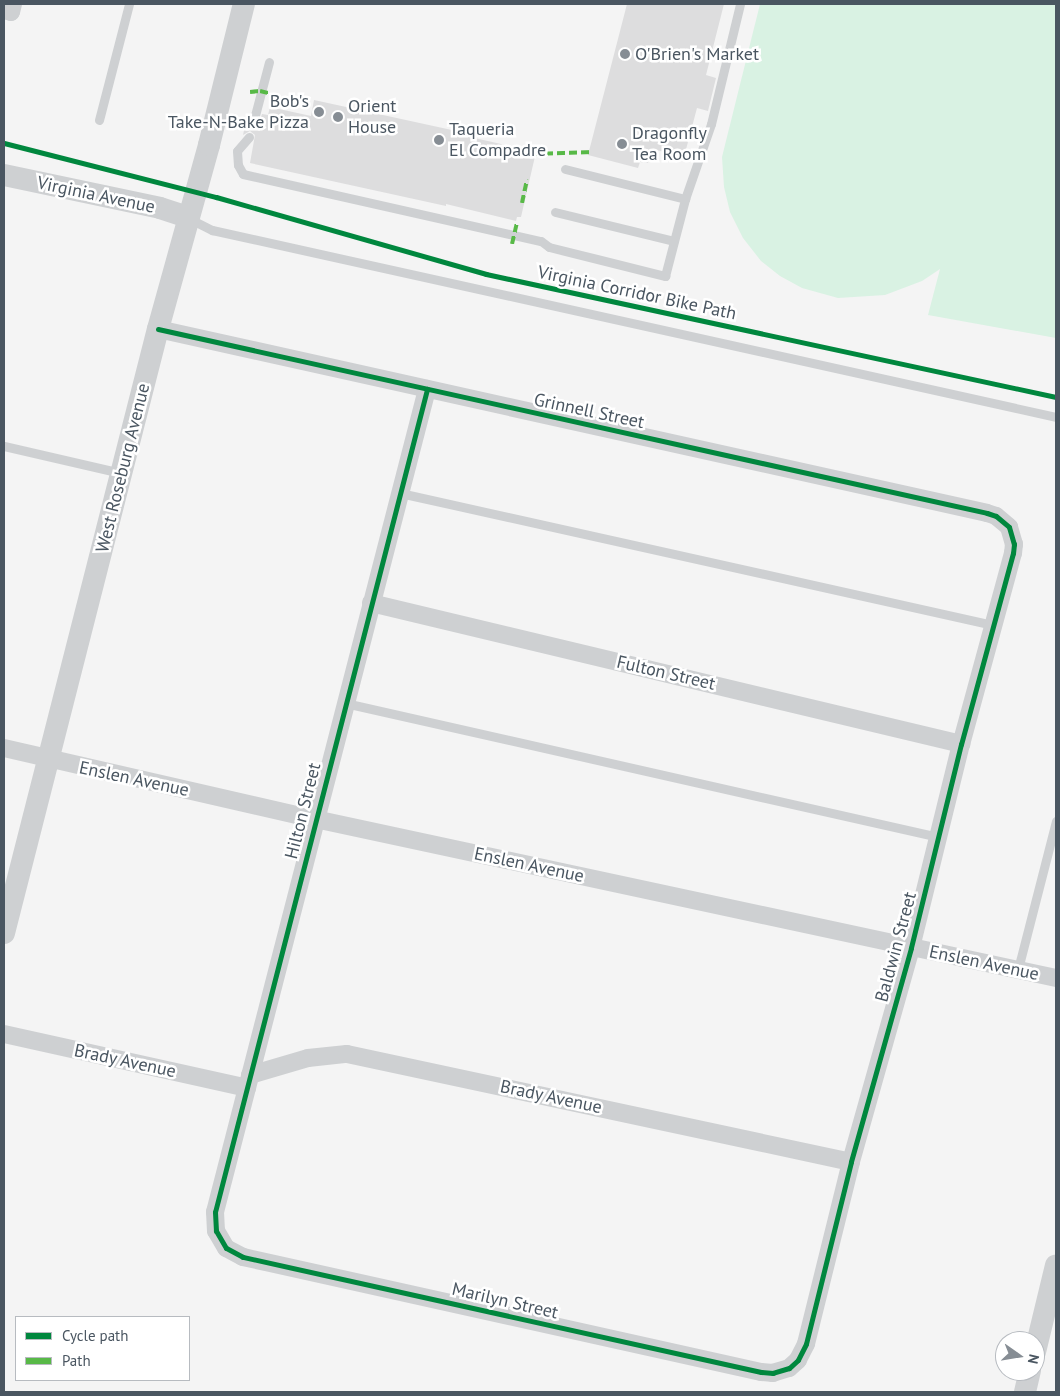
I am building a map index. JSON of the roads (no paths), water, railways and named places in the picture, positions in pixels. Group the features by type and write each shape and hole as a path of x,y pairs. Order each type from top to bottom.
{"street":[{"name":"West Roseburg Avenue","path":"4,933 158,330 209,145 244,4"},
{"name":"Virginia Avenue","path":"4,175 160,208 188,217"},
{"name":"Grinnell Street","path":"158,330 988,513 996,516 1009,527"},
{"name":"Hilton Street","path":"220,1240 216,1231 215,1212 427,390"},
{"name":"Baldwin Street","path":"789,1368 798,1360 806,1344 851,1162 911,948 961,744 1013,553 1014,544 1009,527"},
{"name":"Fulton Street","path":"371,603 961,744"},
{"name":"Enslen Avenue","path":"4,748 49,760 315,819 1056,978"},
{"name":"Brady Avenue","path":"4,1034 249,1081 308,1058 347,1054 851,1162"},
{"name":"Marilyn Street","path":"220,1240 226,1248 244,1257 761,1372 773,1373 789,1368"},
{"path":"1040,1331 1056,1265"}],"lane":[{"path":"99,120 129,4"},
{"path":"250,137 237,151 238,165 243,174 541,241 549,247 665,276 685,199 711,124 740,4"},
{"path":"253,123 269,62"},
{"path":"565,168 685,199"},
{"path":"555,212 674,241"},
{"path":"188,217 212,230 1056,417"},
{"path":"4,446 122,473"},
{"path":"400,494 994,625"},
{"path":"345,703 938,837"},
{"path":"1018,970 1056,821"}],"place":[{"name":"O'Brien's Market","path":"625,54"},
{"name":"Bob's Take-N-Bake Pizza","path":"319,112"},
{"name":"Orient House","path":"338,117"},
{"name":"Taqueria El Compadre","path":"439,140"},
{"name":"Dragonfly Tea Room","path":"622,144"}]}
